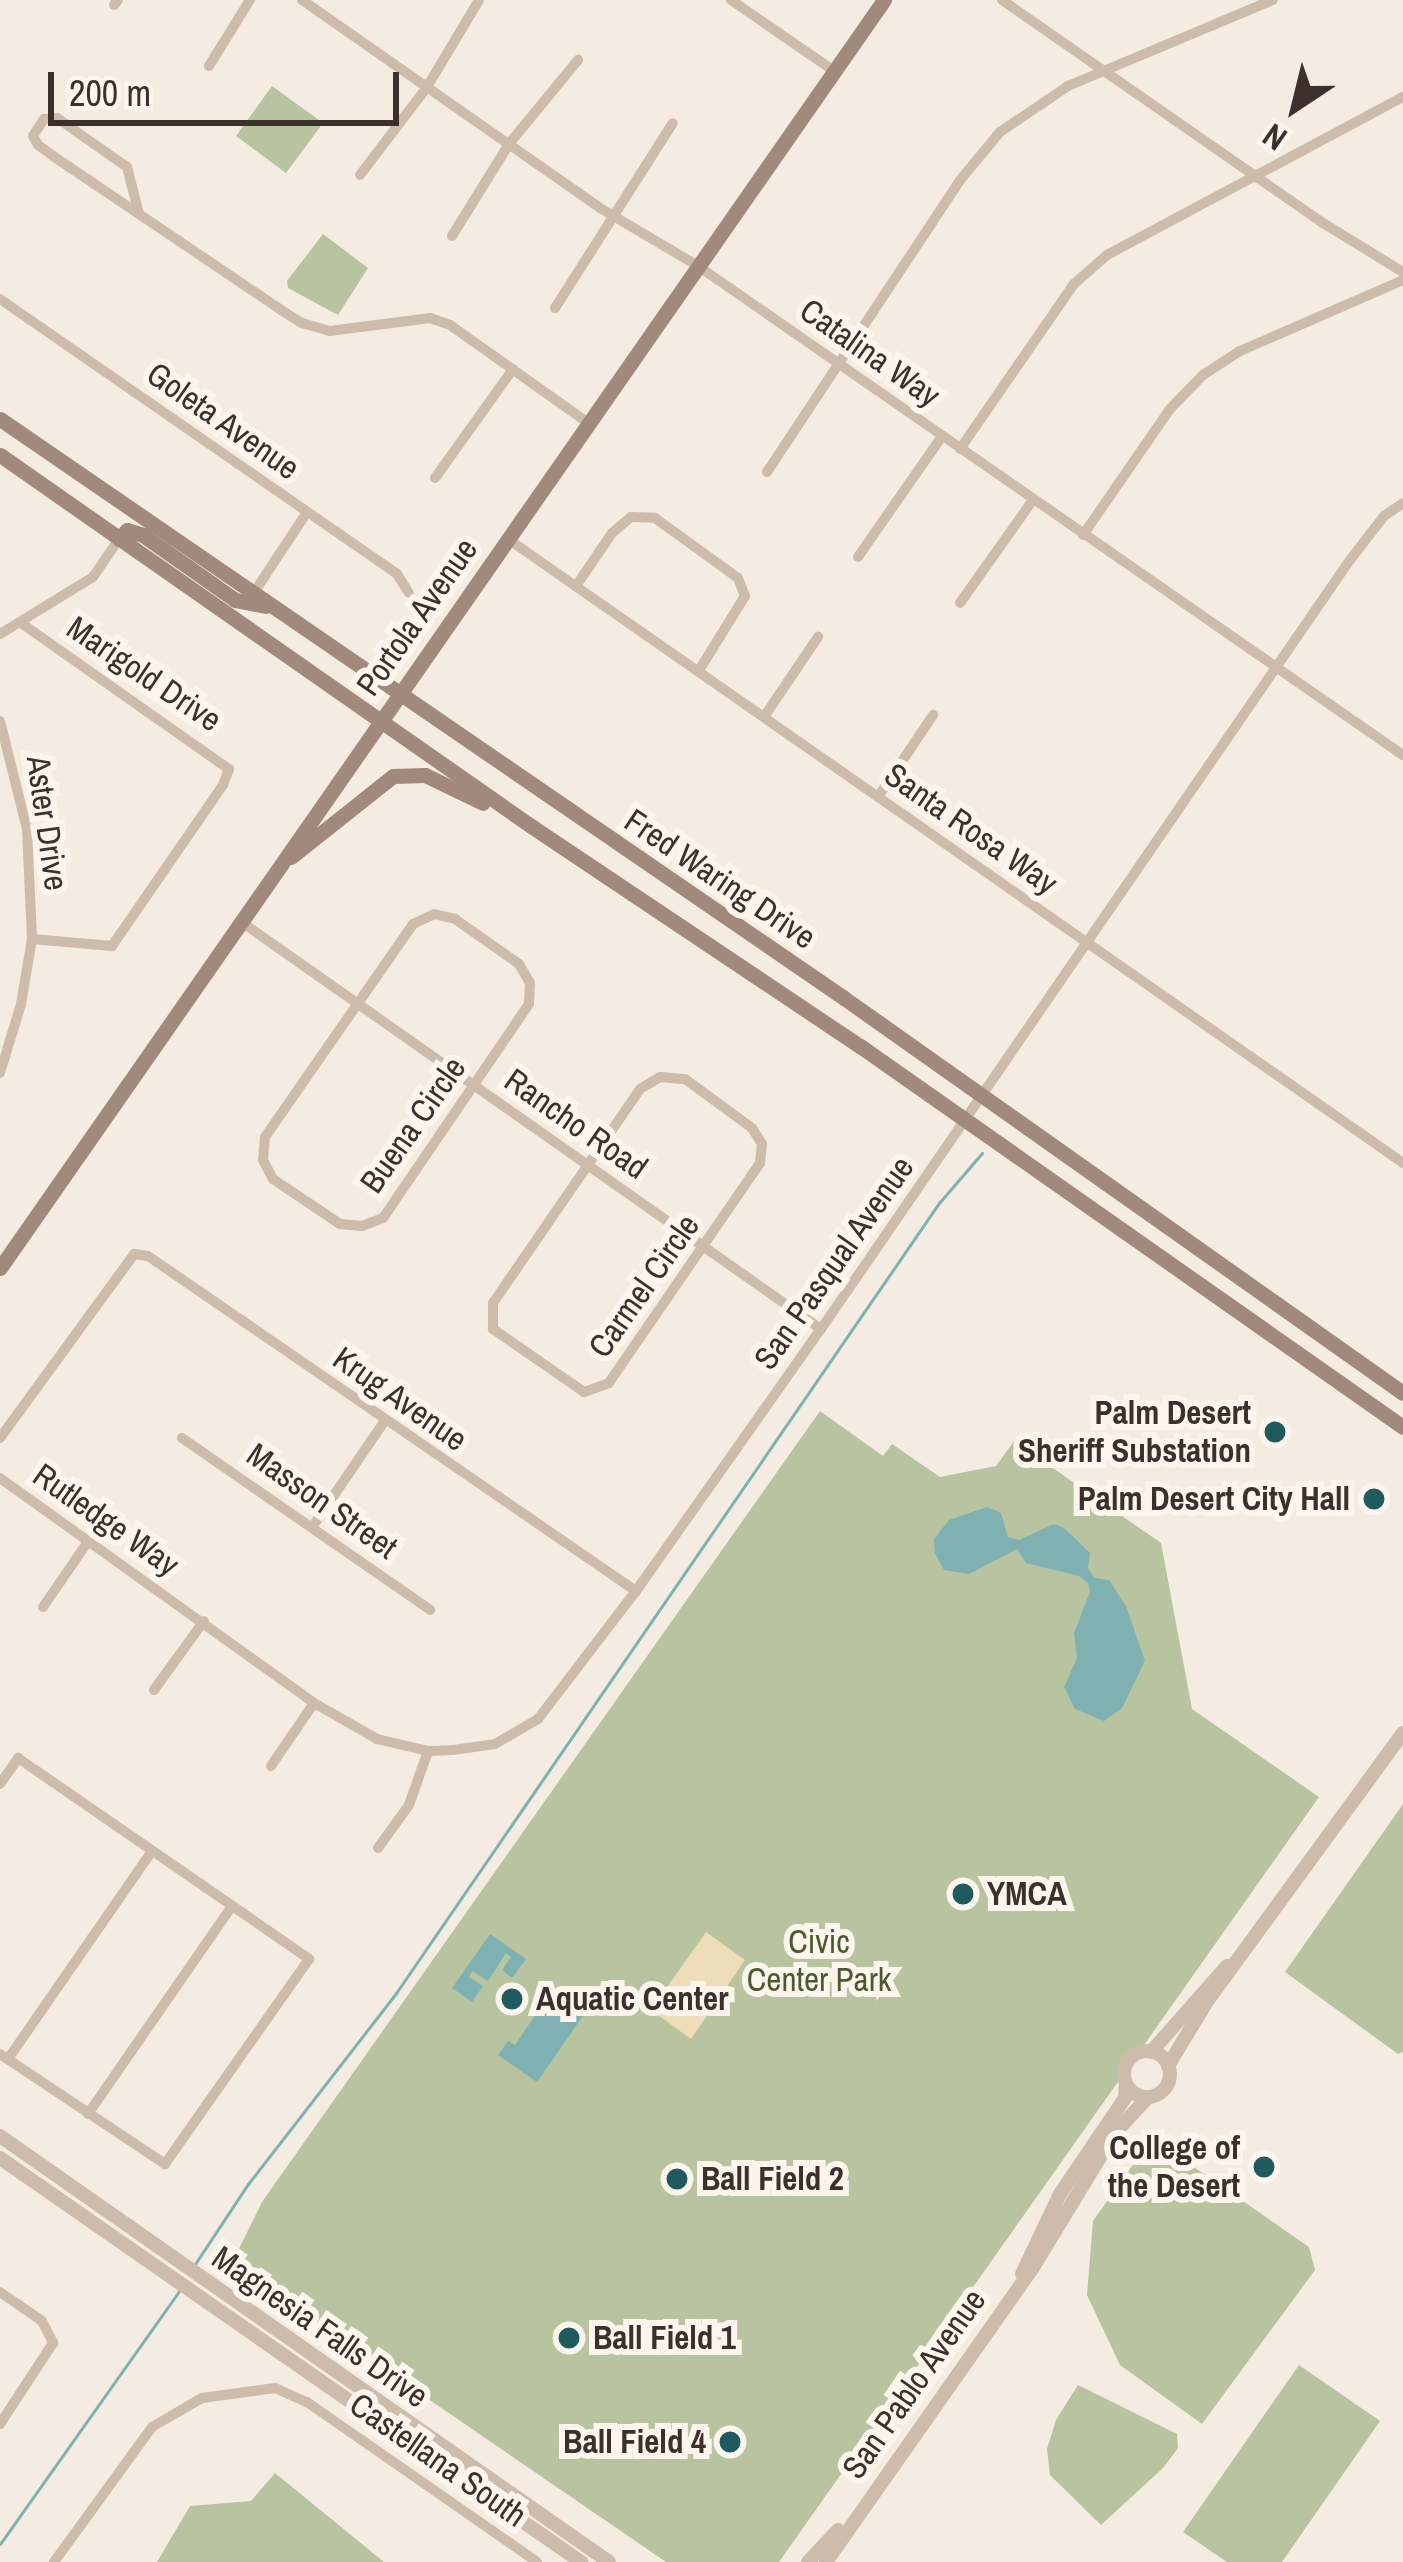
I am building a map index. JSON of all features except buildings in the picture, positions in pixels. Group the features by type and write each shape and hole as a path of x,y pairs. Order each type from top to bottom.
{"main road":[{"name":"Portola Avenue","path":"0,1268 884,0"},
{"name":"Fred Waring Drive","path":"0,419 982,1096 1403,1393"},
{"name":"Fred Waring Drive","path":"0,455 379,722 1403,1427"},
{"path":"119,538 127,530 143,536 235,600 268,606"},
{"path":"275,871 378,783 408,773 425,775 531,826"}],"street":[{"path":"209,66 250,0"},
{"name":"Catalina Way","path":"302,0 615,217 698,266 1403,755"},
{"path":"360,175 427,87 479,0"},
{"path":"731,0 834,71"},
{"path":"1002,0 1403,276"},
{"path":"767,472 961,179 1000,132 1041,101 1103,71 1273,0"},
{"path":"452,236 508,144 578,60"},
{"path":"960,449 1074,284 1128,241 1403,98"},
{"path":"140,214 128,167 57,118 44,118 33,136 38,145 140,214 315,329 430,318 514,369 590,424"},
{"path":"555,308 673,123"},
{"path":"1083,535 1170,409 1203,375 1240,351 1403,276"},
{"name":"Goleta Avenue","path":"0,299 397,574 409,593"},
{"path":"435,478 514,369"},
{"path":"858,557 942,436"},
{"path":"960,603 1033,500"},
{"name":"San Pasqual Avenue","path":"181,1606 314,1703 376,1739 428,1751 495,1744 538,1719 636,1592 821,1329 1372,531 1403,503"},
{"path":"253,594 307,512"},
{"path":"576,586 611,533 631,517 655,518 738,578 746,596 698,672"},
{"path":"0,634 93,577 119,538"},
{"name":"Santa Rosa Way","path":"508,539 1403,1163"},
{"name":"Marigold Drive","path":"21,623 229,769 224,785 112,946 32,939"},
{"path":"764,717 818,637"},
{"path":"878,797 933,716"},
{"name":"Aster Drive","path":"0,721 28,829 32,939 21,1004 0,1073"},
{"name":"Buena Circle","path":"434,914 454,920 519,964 530,982 529,1004 383,1218 362,1226 340,1224 273,1179 263,1160 266,1136 358,1002 412,924 434,914"},
{"name":"Rancho Road","path":"240,921 821,1329"},
{"name":"Carmel Circle","path":"660,1077 685,1079 752,1128 762,1144 760,1163 705,1249 609,1383 584,1392 493,1329 494,1303 587,1166 640,1089 660,1077"},
{"name":"Krug Avenue","path":"0,1438 134,1253 148,1256 636,1592"},
{"path":"313,1526 384,1422"},
{"name":"Masson Street","path":"182,1438 430,1610"},
{"name":"Rutledge Way","path":"0,1478 181,1606"},
{"path":"43,1607 89,1540"},
{"path":"154,1690 204,1621"},
{"path":"271,1766 314,1703"},
{"path":"1245,1952 1151,2052 1131,2057 1124,2070 1126,2085 1148,2096 1166,2086 1168,2066 1403,1733"},
{"path":"378,1848 410,1805 428,1751"},
{"path":"0,1784 18,1757 152,1850 308,1959 164,2164 4,2056 152,1850"},
{"path":"88,2114 232,1906"},
{"path":"1151,2052 1168,2066"},
{"name":"San Pablo Avenue","path":"1020,2279 1060,2194 1125,2098 1126,2085"},
{"name":"San Pablo Avenue","path":"826,2562 1068,2213 1114,2134 1148,2096"},
{"name":"Magnesia Falls Drive","path":"0,2136 174,2259 222,2303 262,2328 277,2328 609,2562"},
{"name":"Magnesia Falls Drive","path":"0,2158 165,2273 210,2294 581,2562"},
{"path":"0,2292 42,2321 53,2343 0,2424"},
{"name":"Castellana South","path":"54,2562 152,2426 202,2398 274,2388 307,2402 537,2562"},
{"name":"San Pablo Avenue","path":"808,2562 852,2520"}],"green space":[{"path":"272,86 323,123 286,173 236,136"},
{"path":"323,234 368,268 338,315 288,288 287,281"},
{"name":"Civic Center Park","path":"820,1411 883,1456 892,1444 940,1477 996,1466 1014,1441 1161,1543 1192,1709 1319,1797 779,2562 666,2562 281,2298 266,2308 224,2279 262,2202"},
{"path":"1403,1804 1403,2052 1398,2054 1285,1972"},
{"path":"1152,2138 1309,2247 1315,2270 1202,2424 1120,2365 1087,2295 1093,2221"},
{"path":"1299,2365 1380,2421 1282,2562 1227,2562 1183,2532"},
{"path":"1078,2385 1177,2434 1178,2448 1163,2468 1101,2525 1050,2475 1047,2449 1056,2420"},
{"path":"275,2473 384,2562 157,2562 190,2506 251,2501"}],"sand":[{"path":"706,1932 745,1960 691,2039 651,2010"}],"water":[{"path":"987,1507 1001,1513 1008,1537 1019,1540 1054,1524 1064,1528 1090,1553 1088,1568 1094,1578 1109,1580 1126,1606 1145,1661 1122,1708 1104,1721 1075,1709 1064,1687 1077,1658 1074,1633 1090,1592 1088,1583 1079,1576 1026,1563 1017,1549 969,1574 944,1570 934,1539 949,1520"},
{"path":"490,1934 526,1959 512,1978 502,1970 511,1957 506,1953 488,1981 472,1971 469,1977 483,1986 472,2002 452,1988"},
{"path":"554,1987 587,2010 537,2082 498,2055 508,2041 515,2045"}],"waterway":[{"path":"193,2267 248,2184 396,1993 939,1203 982,1153"},
{"path":"0,2544 179,2291"}],"place":[{"name":"Palm Desert Sheriff Substation","path":"1275,1432"},
{"name":"Palm Desert City Hall","path":"1374,1499"},
{"name":"YMCA","path":"963,1894"},
{"name":"Aquatic Center","path":"512,1999"},
{"name":"College of the Desert","path":"1264,2167"},
{"name":"Ball Field 2","path":"677,2179"},
{"name":"Ball Field 1","path":"569,2338"},
{"name":"Ball Field 4","path":"730,2442"}]}
